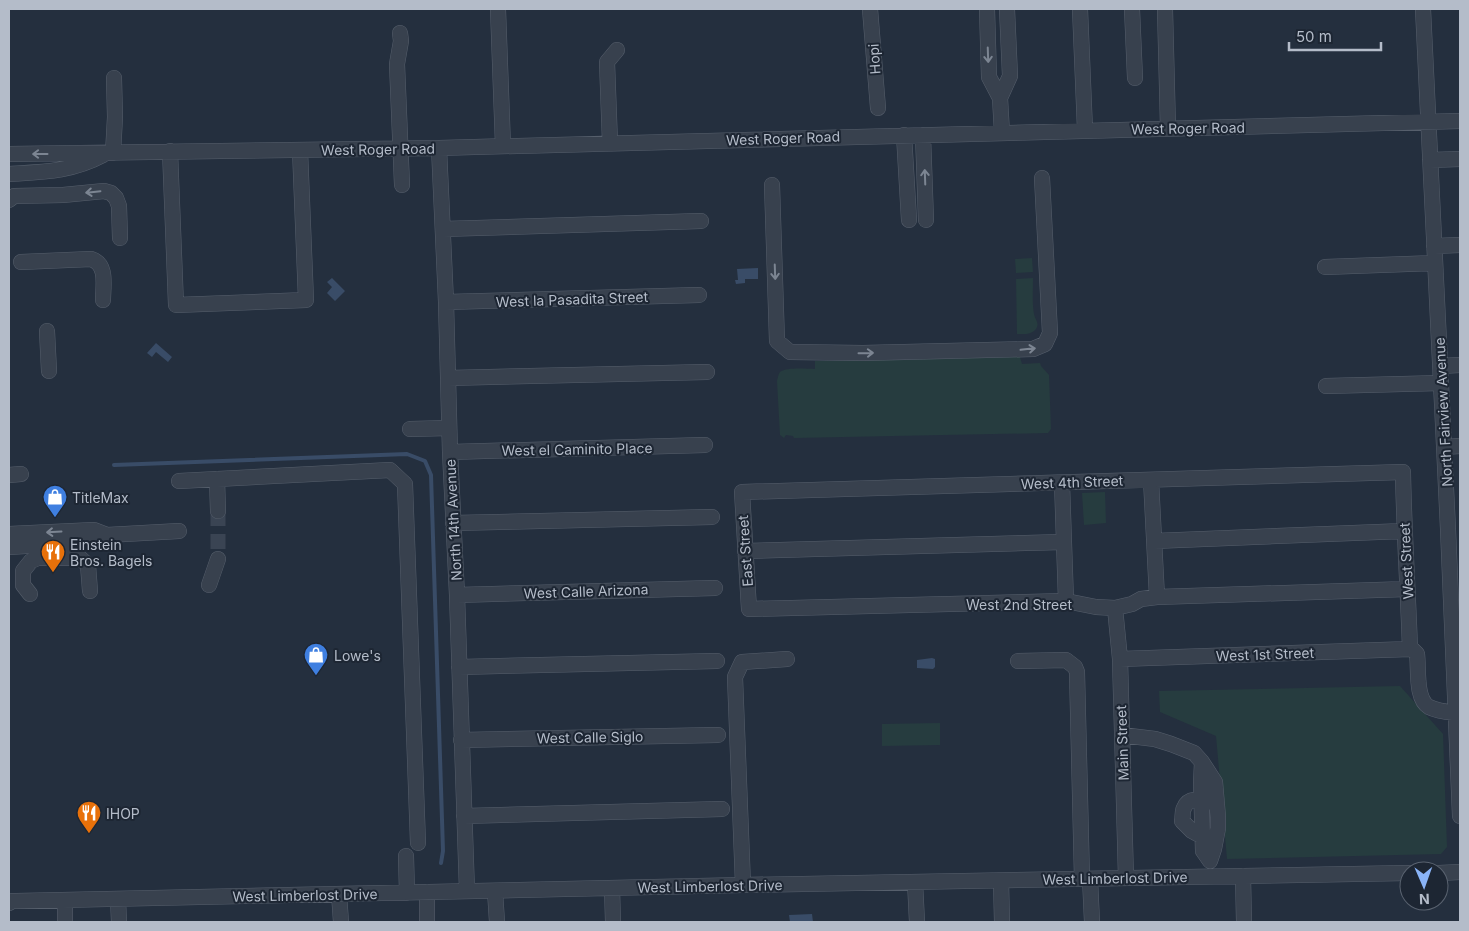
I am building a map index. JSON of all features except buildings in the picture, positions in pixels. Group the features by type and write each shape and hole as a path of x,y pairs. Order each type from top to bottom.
{"street":[{"path":"498,9 503,146"},
{"name":"Hopi","path":"870,9 878,108"},
{"path":"987,9 988,77 1000,98 1002,132"},
{"path":"1000,98 1010,76 1007,9"},
{"path":"1080,9 1085,130"},
{"path":"1132,9 1136,78"},
{"path":"1165,9 1168,128"},
{"name":"North Fairview Avenue","path":"1424,9 1444,447 1454,528 1456,713 1460,816"},
{"path":"400,33 398,64 402,185"},
{"path":"610,143 607,62 618,50"},
{"path":"109,153 115,117 114,78"},
{"name":"West Roger Road","path":"9,154 439,148 1460,121"},
{"path":"904,135 909,220"},
{"path":"923,135 926,220"},
{"name":"North 14th Avenue","path":"439,148 467,891"},
{"path":"170,152 176,305 306,300 300,150"},
{"name":"West Roger Road","path":"9,174 57,171 87,164 109,153"},
{"path":"1430,160 1460,159"},
{"path":"772,185 777,341 790,352 863,353 1034,350 1045,344 1050,333 1042,178"},
{"path":"9,200 14,196 63,195 104,191 111,193 116,198 119,206 120,238"},
{"path":"443,229 701,222"},
{"path":"1434,246 1460,245"},
{"path":"21,262 91,259 97,261 103,269 103,300"},
{"path":"1325,267 1435,263"},
{"name":"West la Pasadita Street","path":"446,302 699,295"},
{"path":"47,330 49,371"},
{"path":"1440,366 1460,365"},
{"path":"448,378 707,372"},
{"path":"1326,386 1441,383"},
{"path":"410,429 449,428"},
{"name":"West el Caminito Place","path":"450,452 705,445"},
{"path":"1444,447 1460,446"},
{"path":"179,481 390,470 405,484 418,843"},
{"name":"West 4th Street","path":"742,492 1403,472"},
{"name":"West Street","path":"1403,472 1410,648 1417,654 1421,698 1429,707 1456,713"},
{"path":"217,479 218,511"},
{"path":"1151,480 1157,597"},
{"path":"1062,483 1066,601"},
{"name":"East Street","path":"742,492 749,609"},
{"path":"454,523 712,517"},
{"path":"9,534 94,530 107,535"},
{"path":"9,547 92,542 107,535 179,531"},
{"path":"1154,541 1404,531"},
{"path":"745,551 1063,542"},
{"path":"30,594 23,584 23,571 31,561 38,558 80,558 88,565 90,592"},
{"path":"209,585 218,559"},
{"name":"West Calle Arizona","path":"457,595 714,588"},
{"name":"West 2nd Street","path":"749,609 1066,601 1096,607 1115,608 1132,604 1141,599 1157,597 1408,589"},
{"name":"Main Street","path":"1115,608 1120,659 1126,878"},
{"name":"West 1st Street","path":"1120,659 1410,648"},
{"path":"743,885 735,677 742,662 787,659"},
{"path":"1018,662 1066,660 1076,667 1086,879 1092,922"},
{"path":"459,668 717,661"},
{"name":"West Calle Siglo","path":"461,740 718,735"},
{"path":"1122,735 1155,740 1194,753 1215,782 1218,828 1210,860 1211,877"},
{"path":"1202,762 1203,850 1210,860"},
{"path":"1201,799 1210,802 1217,808"},
{"path":"464,816 722,809"},
{"path":"406,856 406,892"},
{"name":"West Limberlost Drive","path":"10,901 1399,873"},
{"path":"1242,876 1244,922"},
{"path":"1001,881 1002,922"},
{"path":"916,882 917,922"},
{"path":"612,888 613,922"},
{"path":"495,891 497,922"},
{"path":"427,892 428,922"},
{"path":"339,894 341,922"},
{"path":"118,899 119,922"},
{"path":"64,900 65,922"}],"green space":[{"path":"1032,258 1033,272 1016,273 1015,259"},
{"path":"1033,278 1033,305 1037,327 1030,333 1017,334 1016,279"},
{"path":"1020,357 1022,364 1040,363 1049,375 1051,429 1048,433 794,438 793,436 786,435 784,438 780,435 777,381 779,373 783,370 815,369 815,361"},
{"path":"1105,492 1106,523 1084,525 1082,493"},
{"path":"1400,686 1443,734 1447,847 1441,854 1227,859 1216,736 1160,712 1159,691"},
{"path":"940,723 940,745 882,746 882,724"}],"water":[{"path":"758,268 758,279 745,279 745,283 736,284 735,280 738,280 737,269"},
{"path":"332,278 345,291 335,301 327,293 332,287 327,282"},
{"path":"156,343 172,357 168,362 156,352 152,357 147,353"},
{"path":"935,659 935,667 933,669 917,668 917,660"},
{"path":"812,914 813,922 790,922 789,915"}],"waterway":[{"path":"114,465 407,454 425,461 431,475 443,851 441,863"}],"tunnel":[{"path":"218,511 218,559"}],"place":[{"name":"TitleMax","path":"55,518"},
{"name":"Einstein Bros. Bagels","path":"53,573"},
{"name":"Lowe's","path":"316,676"},
{"name":"IHOP","path":"89,834"}]}
